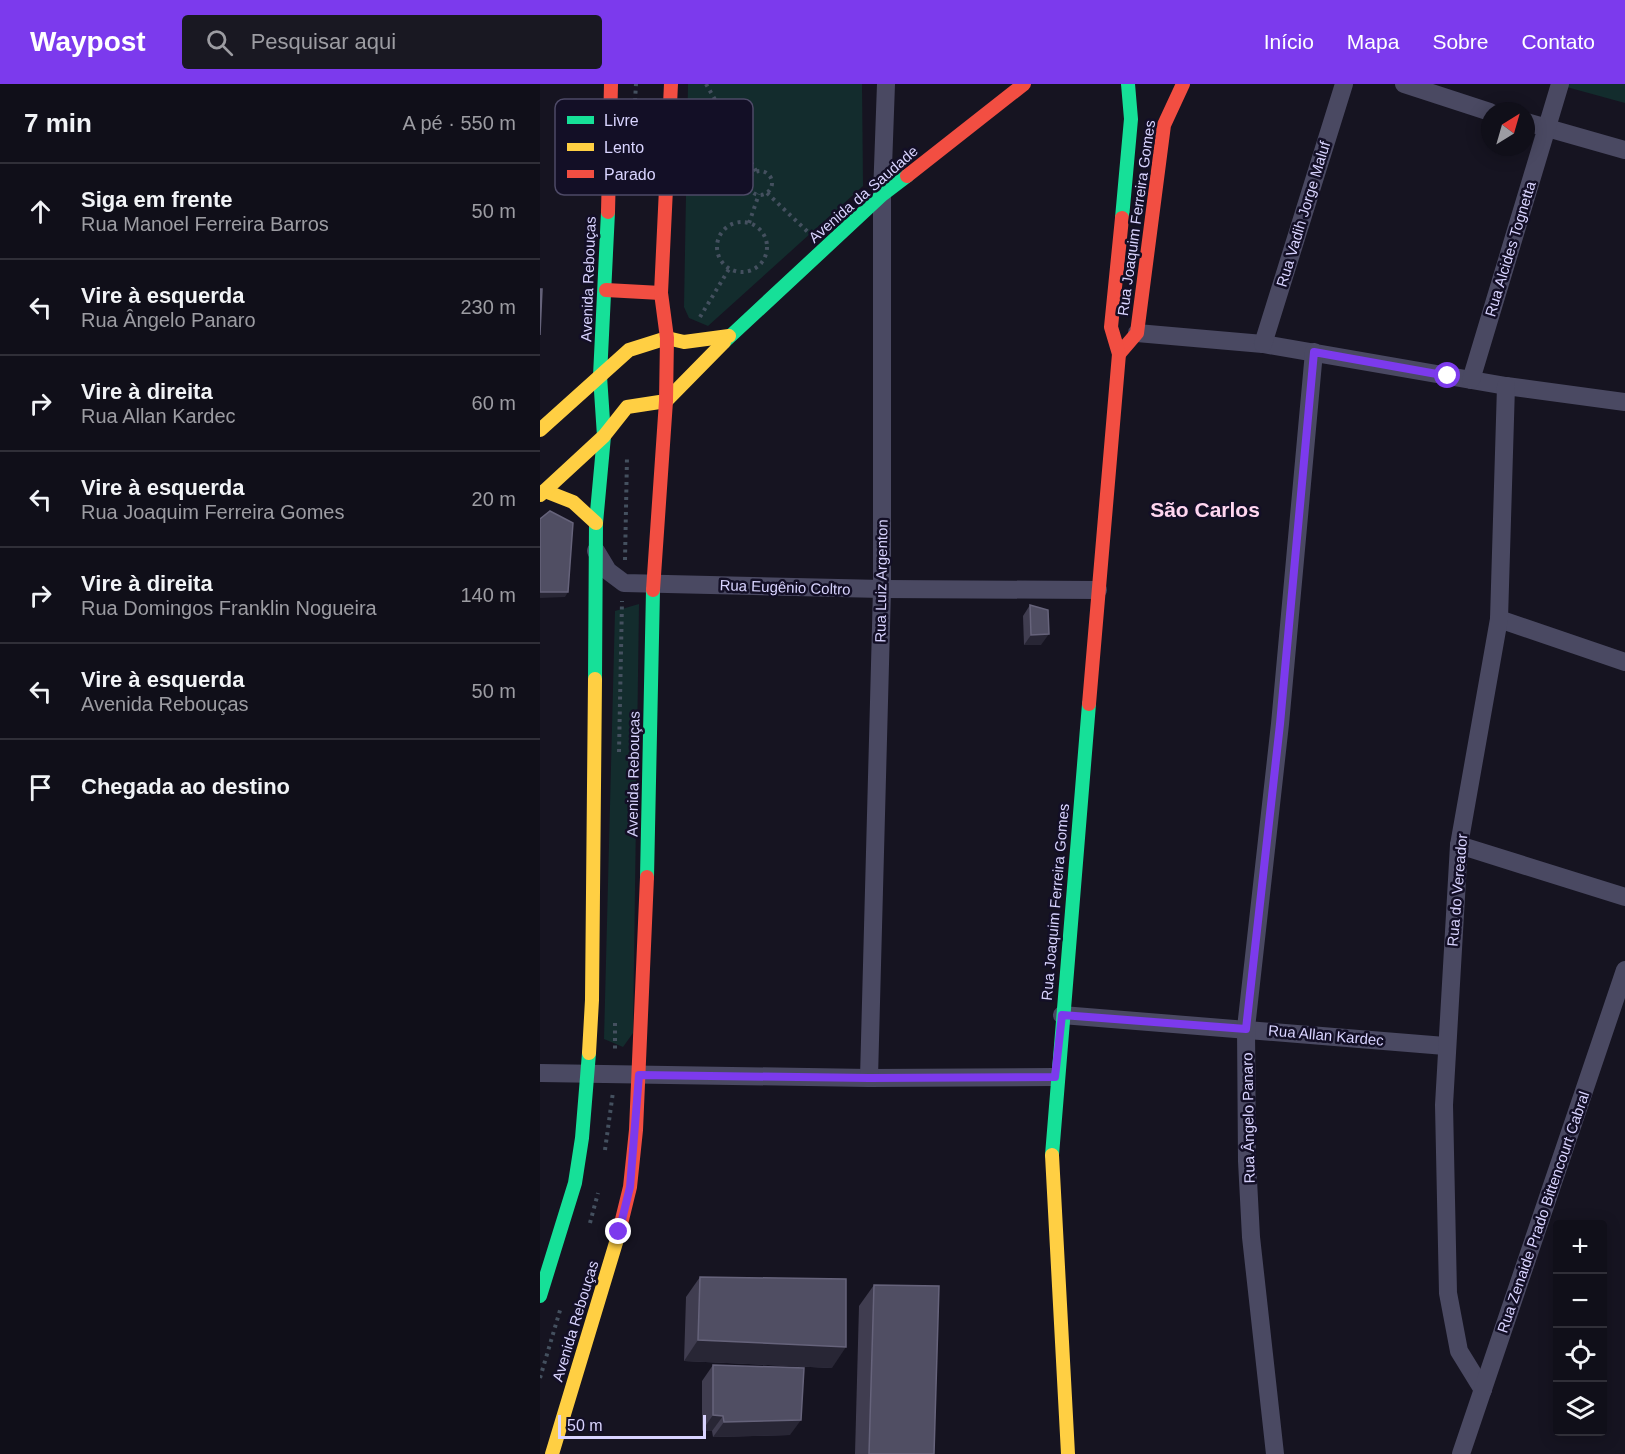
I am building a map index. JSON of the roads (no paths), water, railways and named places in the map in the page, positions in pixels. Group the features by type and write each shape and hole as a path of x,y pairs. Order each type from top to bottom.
{"street":[{"name":"Avenida Rebouças","path":"611,84 611,99"},
{"name":"Avenida Rebouças","path":"670,99 671,84"},
{"name":"Rua Luiz Argenton","path":"869,1078 882,590 882,195 886,84"},
{"name":"Avenida da Saudade","path":"666,401 729,336 882,195 1024,84"},
{"name":"Rua Joaquim Ferreira Gomes","path":"1068,1454 1051,1140 1119,354 1111,327 1131,119 1131,96 1128,84"},
{"name":"Rua Joaquim Ferreira Gomes","path":"1119,354 1137,333 1164,125 1183,84"},
{"name":"Rua Vadih Jorge Maluf","path":"1263,344 1344,84"},
{"path":"1404,84 1481,109"},
{"name":"Rua Alcides Tognetta","path":"1471,380 1560,84"},
{"path":"1535,125 1625,150"},
{"name":"Avenida Rebouças","path":"540,1296 558,1244 575,1182 587,1074 592,1000 596,523 604,436 600,375 606,290 608,195"},
{"name":"Avenida Rebouças","path":"552,1454 630,1187 639,1075 646,895 653,583 666,401 667,338 661,293 666,195"},
{"path":"606,290 661,293"},
{"path":"1137,333 1263,344 1506,386 1625,402"},
{"path":"540,430 629,350 667,338 684,342 729,336"},
{"name":"Rua Ângelo Panaro","path":"1275,1454 1251,1237 1247,1161 1246,1029 1280,724 1314,352"},
{"name":"Rua do Vereador","path":"1483,1390 1459,1351 1448,1293 1444,1105 1459,845 1499,619 1506,386"},
{"path":"542,493 604,436 627,407 666,401"},
{"path":"542,493 565,496 580,506 596,523"},
{"name":"Rua Eugênio Coltro","path":"596,550 615,579 624,583 882,590 1098,590"},
{"path":"1499,619 1625,662"},
{"path":"1459,845 1625,897"},
{"name":"Rua Zenaide Prado Bittencourt Cabral","path":"1461,1454 1625,970"},
{"name":"Rua Allan Kardec","path":"1062,1015 1446,1046"},
{"path":"540,1073 869,1078 1055,1077"}],"district":[{"name":"São Carlos","path":"1205,509"}]}
